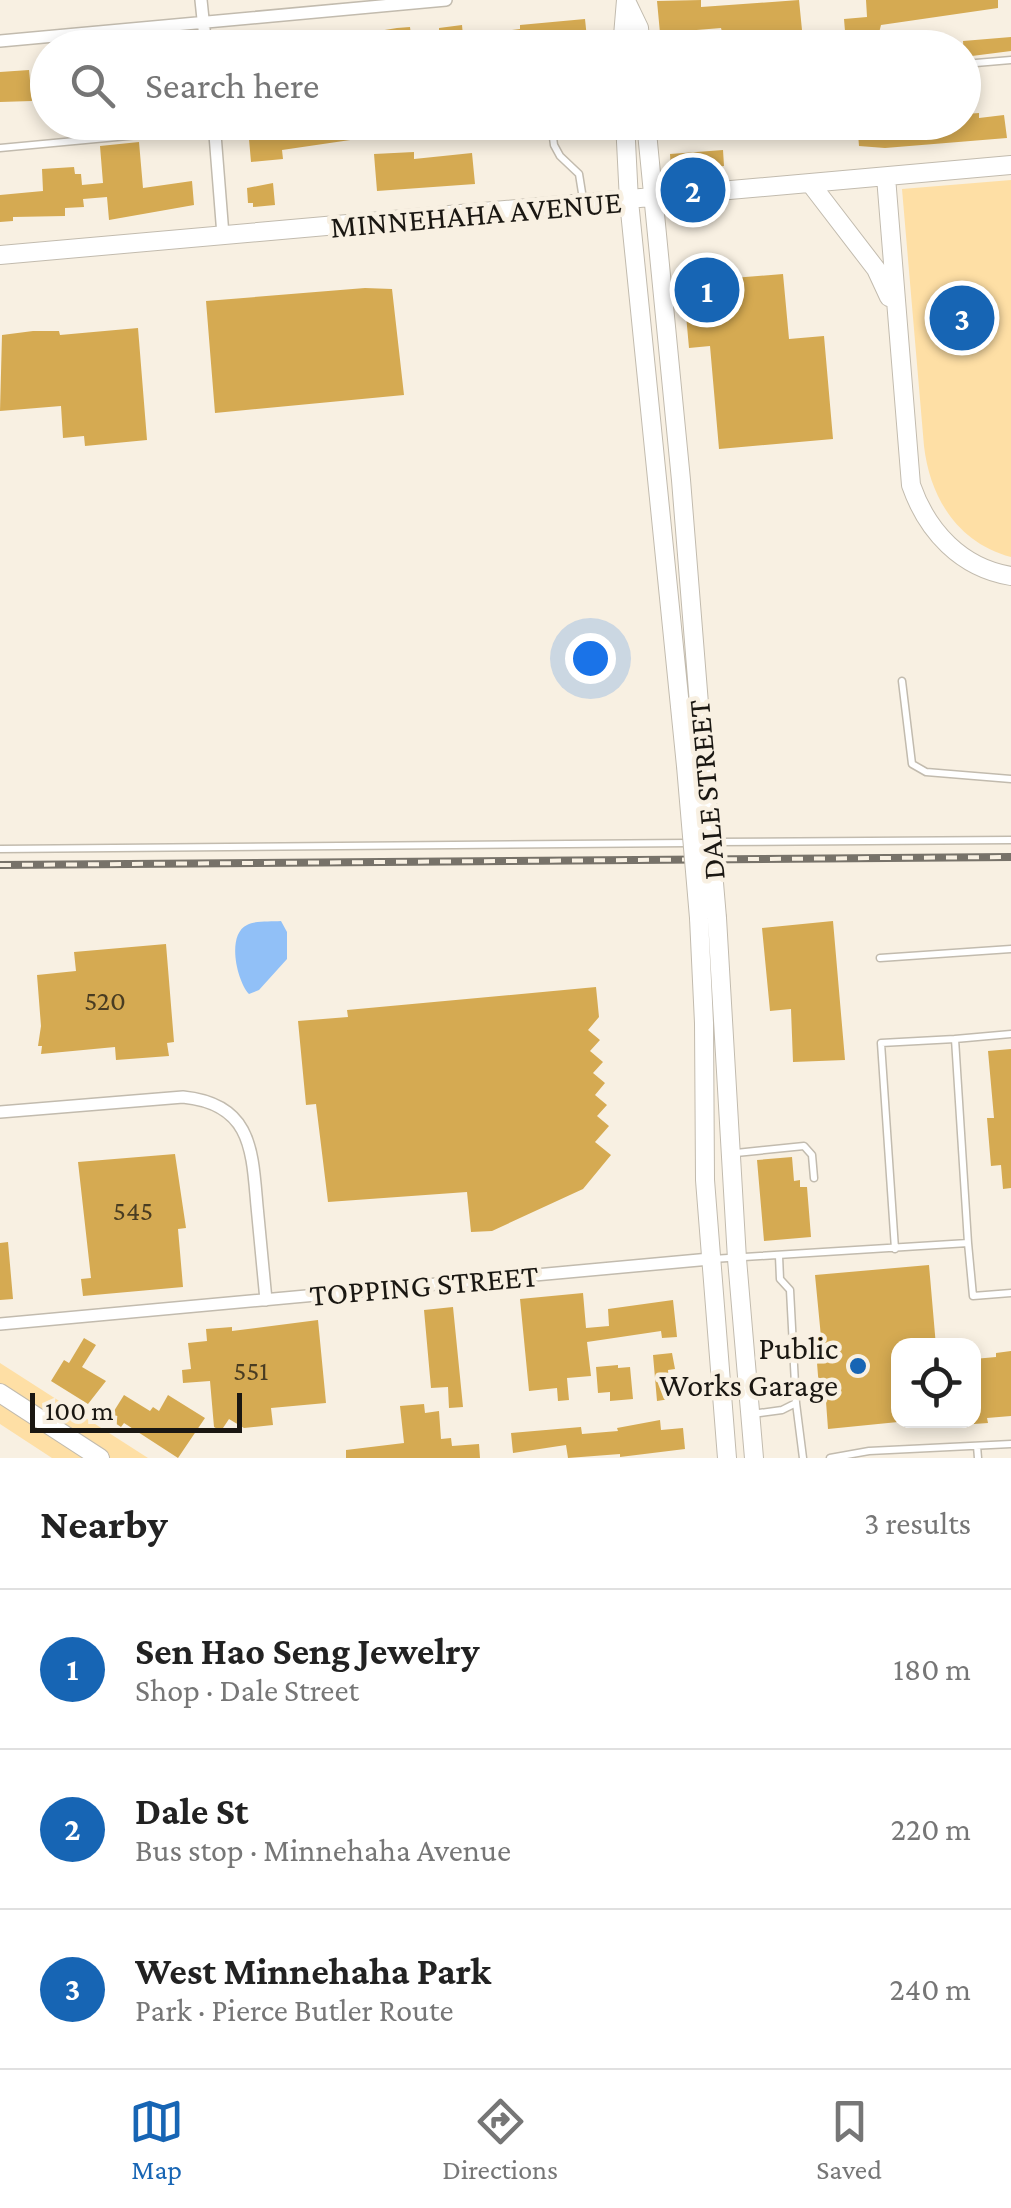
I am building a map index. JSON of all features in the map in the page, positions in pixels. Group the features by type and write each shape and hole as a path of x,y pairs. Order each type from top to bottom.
{"main road":[{"path":"621,30 626,1"},
{"path":"626,1 639,30"},
{"name":"DALE STREET","path":"626,140 629,201 695,766"},
{"name":"DALE STREET","path":"648,140 695,766 754,1458"},
{"name":"MINNEHAHA AVENUE","path":"0,255 1011,165"},
{"path":"886,177 907,462 918,505 930,527 957,553 988,570 1011,576"},
{"path":"810,183 876,268 895,311"},
{"name":"DALE STREET","path":"708,918 705,1180 727,1458"},
{"path":"0,1394 100,1458"}],"street":[{"path":"202,0 205,30"},
{"path":"129,30 446,0"},
{"path":"0,42 30,39"},
{"path":"215,140 223,236"},
{"path":"0,1112 182,1097 204,1099 224,1110 244,1132 254,1155 266,1300"},
{"name":"TOPPING STREET","path":"0,1324 710,1259"}],"lane":[{"path":"981,63 1011,60"},
{"path":"0,148 74,140"},
{"path":"554,140 560,156 579,174 584,205"},
{"path":"902,681 912,764 926,772 1011,779"},
{"path":"0,849 1011,840"},
{"path":"880,958 1011,949"},
{"path":"895,1249 881,1043 1011,1034"},
{"path":"955,1040 973,1296 1011,1293"},
{"path":"730,1154 804,1146 812,1155 814,1178"},
{"name":"TOPPING STREET","path":"710,1259 968,1243"},
{"path":"778,1256 780,1280 790,1290 803,1458"},
{"path":"751,1414 782,1410 796,1402"},
{"path":"830,1458 869,1451 929,1453 1011,1444"},
{"path":"978,1446 978,1458"}],"shaded area":[{"path":"1011,180 1011,557 976,541 950,516 927,465 902,189"},
{"path":"0,1363 148,1458 52,1458 0,1424"}],"water":[{"path":"281,921 287,932 287,959 259,990 249,994 238,969 237,938 251,923"}],"building":[{"path":"701,0 701,7 799,0 802,30 660,30 657,1"},
{"path":"866,0 998,0 998,8 881,25 880,30 845,30 844,19 867,17"},
{"path":"585,19 586,30 512,30 520,29 520,25"},
{"path":"462,25 462,30 439,30 439,28"},
{"path":"1011,37 1011,51 981,55 981,40"},
{"path":"29,70 30,101 0,102 0,72"},
{"path":"1004,115 1007,138 885,148 859,146 858,140 981,140 981,118"},
{"path":"249,140 350,140 282,150 283,159 251,162"},
{"path":"139,142 143,188 192,181 194,205 109,220 107,197 83,199 84,207 65,208 65,216 13,217 13,221 0,222 0,195 43,191 42,169 74,167 75,174 81,174 82,185 103,183 100,146"},
{"path":"723,150 724,166 671,171 670,154"},
{"path":"414,152 414,159 472,153 475,184 377,191 374,154"},
{"path":"273,183 275,205 253,207 253,203 248,203 247,188"},
{"path":"783,274 789,339 824,336 833,439 719,449 710,346 689,348 683,282"},
{"path":"392,289 404,395 215,413 206,301"},
{"path":"138,328 147,440 85,446 84,436 63,438 61,406 0,411 2,335"},
{"path":"833,921 845,1060 793,1062 791,1009 770,1011 762,928"},
{"path":"166,944 174,1042 167,1043 169,1056 116,1060 115,1047 41,1054 37,975 76,971 74,952"},
{"path":"596,987 599,1017 588,1030 600,1040 590,1051 603,1062 593,1073 605,1083 595,1095 607,1105 597,1116 609,1126 595,1142 611,1155 583,1189 492,1231 471,1232 467,1192 328,1202 316,1104 306,1105 298,1021 348,1017 347,1010"},
{"path":"1011,1049 1011,1188 1003,1189 1001,1165 991,1166 987,1118 994,1118 988,1051"},
{"path":"175,1154 186,1228 178,1229 183,1287 83,1296 81,1279 91,1278 78,1162"},
{"path":"792,1157 794,1181 800,1180 800,1187 807,1187 811,1237 764,1241 757,1160"},
{"path":"8,1242 13,1299 0,1300 0,1243"},
{"name":"Public Works Garage","path":"929,1265 935,1338 891,1338 891,1423 828,1429 825,1388 819,1388 815,1338 821,1337 815,1275"},
{"path":"583,1293 586,1328 609,1326 608,1309 673,1300 677,1337 662,1338 661,1331 587,1342 591,1376 567,1378 569,1400 558,1401 557,1388 529,1391 520,1299"},
{"path":"453,1307 463,1407 449,1408 448,1387 431,1388 424,1310"},
{"path":"318,1320 326,1403 271,1408 273,1425 244,1428 229,1419 221,1431 214,1427 210,1381 183,1383 182,1370 191,1369 188,1343 207,1341 206,1329 232,1327 232,1331"},
{"path":"84,1338 96,1345 82,1367 106,1381 88,1404 51,1381 64,1360 69,1363"},
{"path":"1011,1351 1011,1416 987,1418 988,1423 981,1424 981,1358 996,1357 996,1353"},
{"path":"672,1353 675,1369 668,1370 670,1399 657,1401 653,1355"},
{"path":"596,1367 630,1367 633,1399 610,1401 610,1392 598,1393"},
{"path":"124,1395 150,1411 153,1407 159,1411 168,1395 205,1418 178,1458 124,1423 121,1427 109,1419"},
{"path":"424,1404 425,1413 439,1411 441,1439 451,1438 452,1446 479,1444 480,1458 346,1458 346,1450 404,1443 400,1406"},
{"path":"660,1420 661,1430 683,1428 685,1449 568,1458 566,1445 513,1453 511,1433 581,1427 582,1434 618,1431 617,1428"}],"railway":[{"path":"0,865 1011,857"}],"place":[{"name":"Dale St","path":"693,190"},
{"name":"Sen Hao Seng Jewelry","path":"707,290"},
{"name":"West Minnehaha Park","path":"962,318"},
{"name":"Public Works Garage","path":"858,1366"}]}
